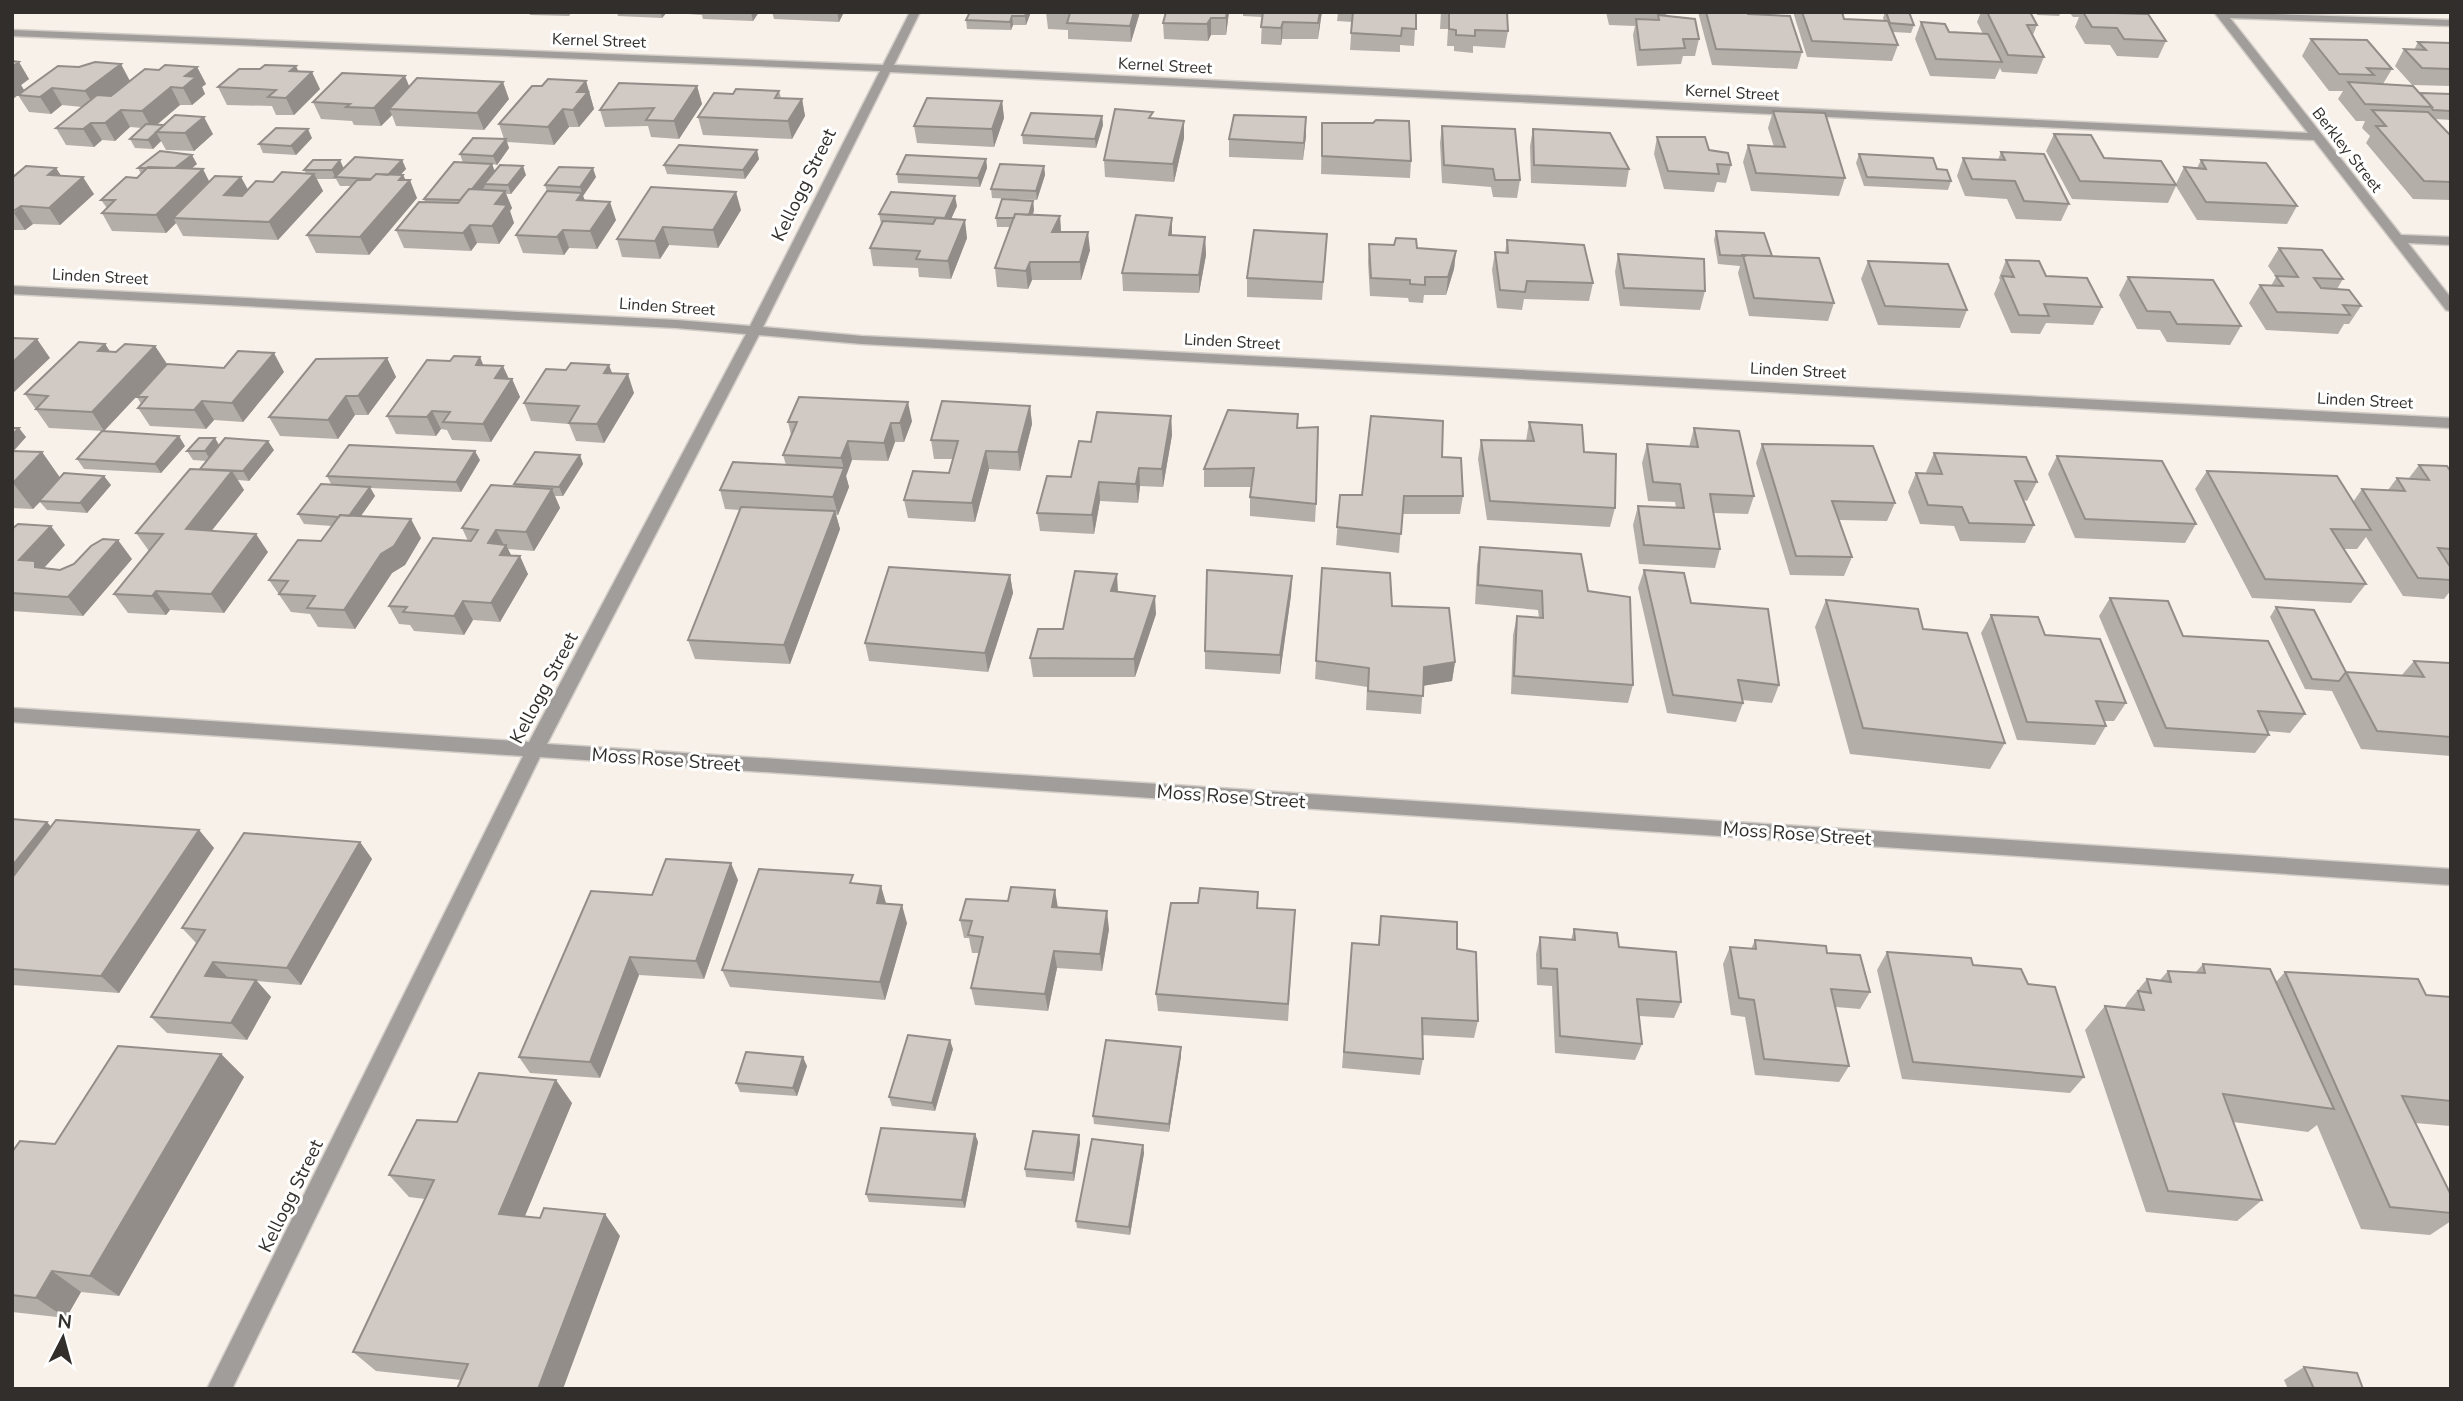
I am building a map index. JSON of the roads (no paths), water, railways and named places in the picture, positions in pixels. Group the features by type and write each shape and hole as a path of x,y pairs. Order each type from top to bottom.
{"street":[{"name":"Kellogg Street","path":"219,1389 534,751 754,331 915,12"},
{"path":"2220,14 2451,23"},
{"name":"Berkley Street","path":"2220,14 2451,307"},
{"name":"Kernel Street","path":"12,33 885,68 2317,137"},
{"path":"2397,239 2451,241"},
{"name":"Linden Street","path":"12,290 676,324 904,342 2451,423"},
{"name":"Moss Rose Street","path":"12,715 2451,877"}]}
